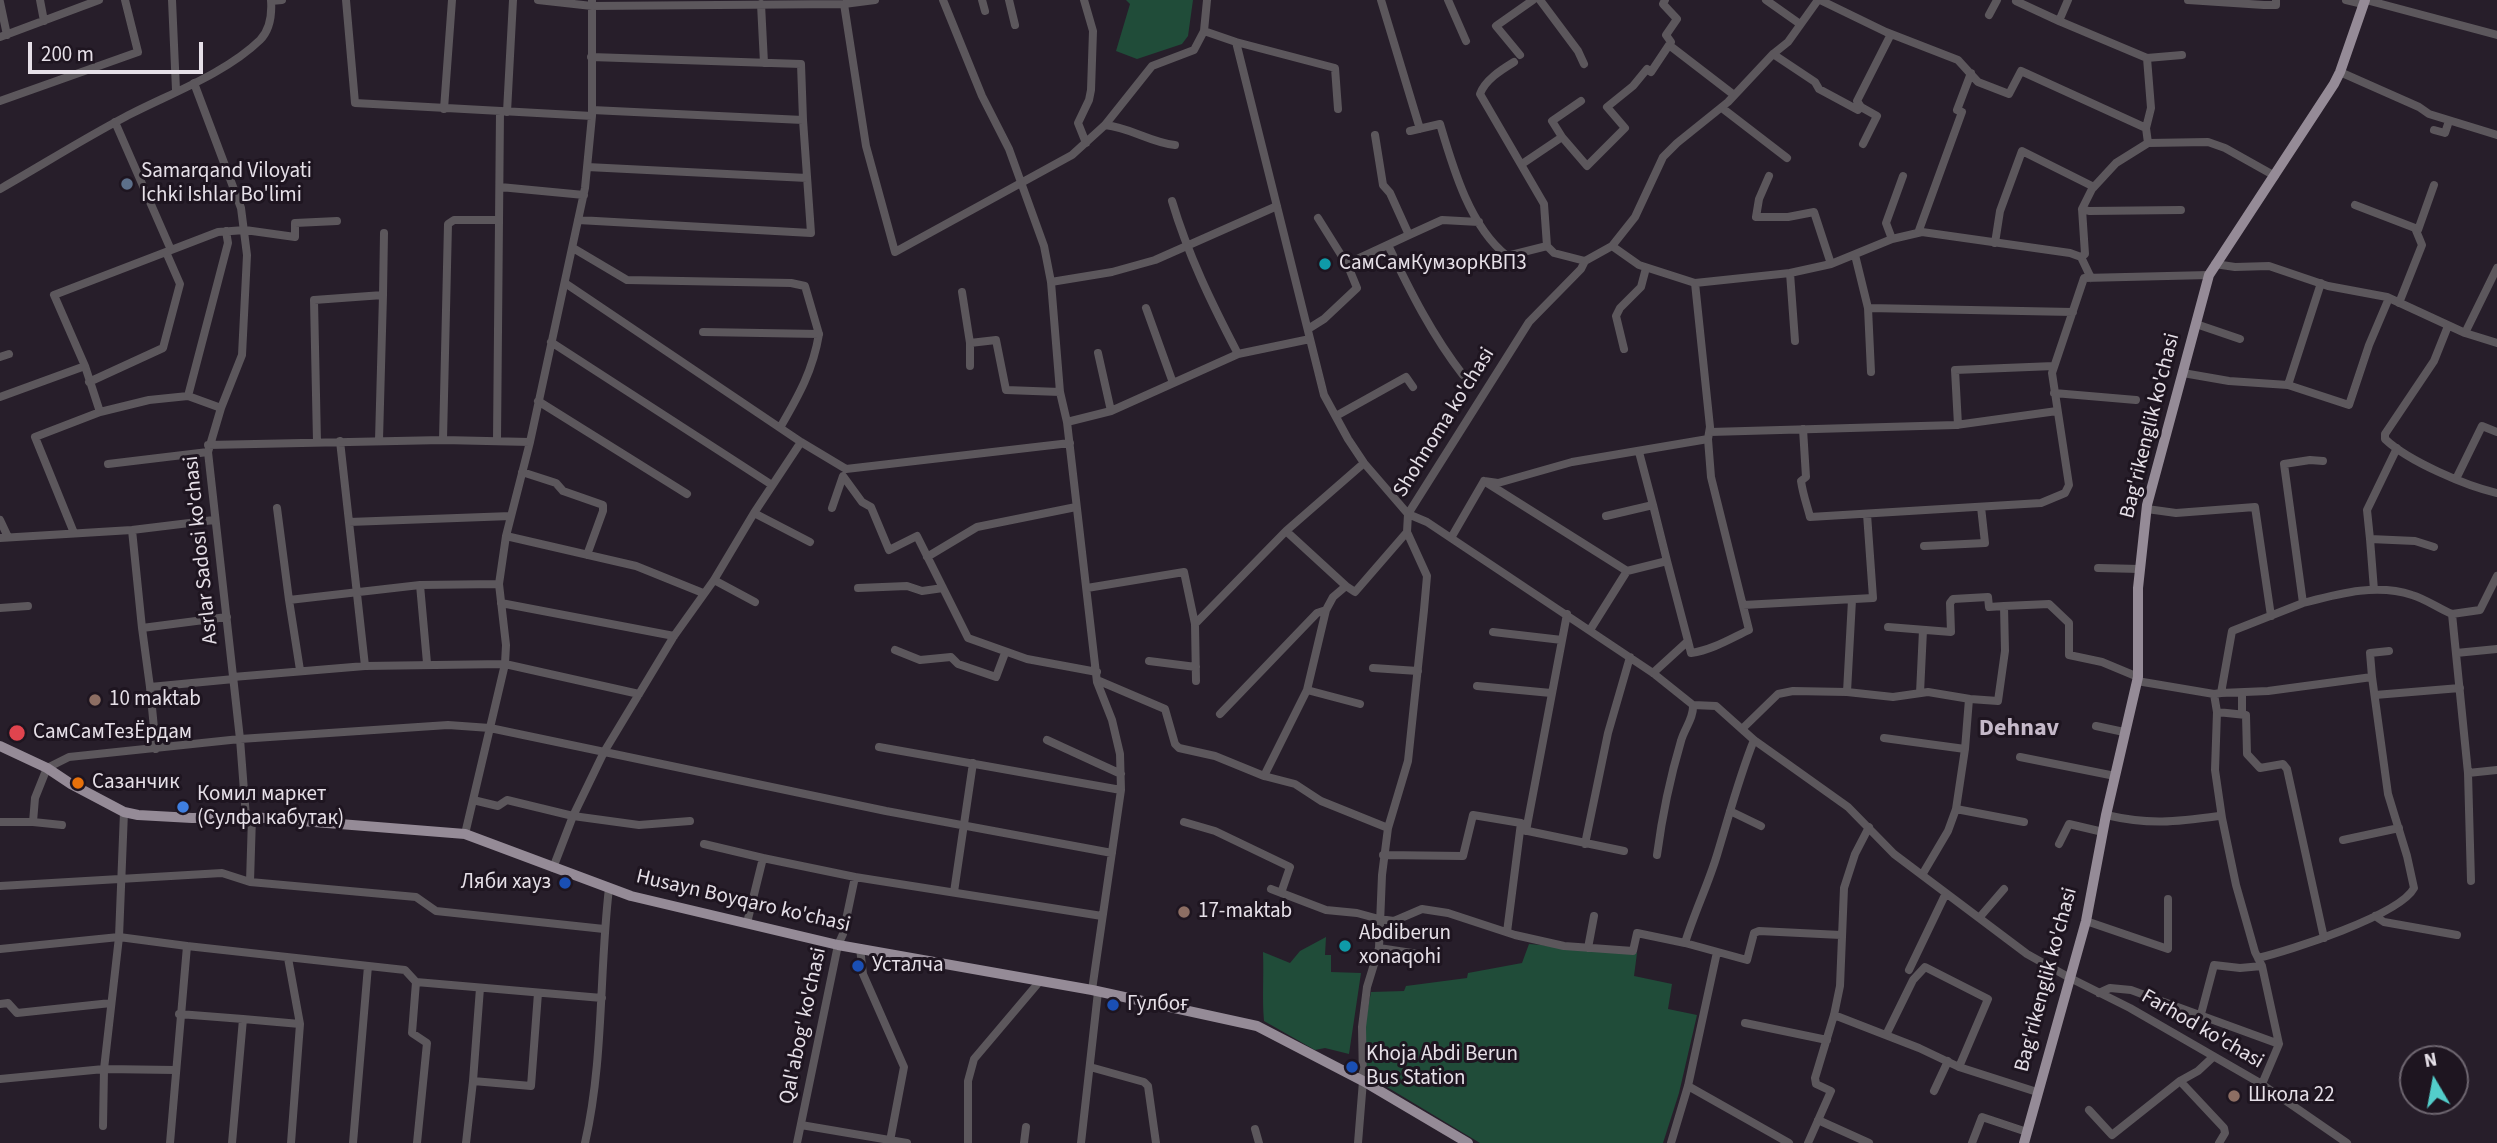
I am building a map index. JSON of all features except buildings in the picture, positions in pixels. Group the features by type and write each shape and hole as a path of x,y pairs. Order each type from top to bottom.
{"main road":[{"name":"Bag'rikenglik ko'chasi","path":"2024,1143 2086,921 2106,814 2138,679 2138,588 2147,509 2209,275 2340,72 2364,1"},
{"name":"Husayn Boyqaro ko'chasi","path":"0,746 47,768 124,812 162,817 249,817 465,834 631,896 838,944 1095,991 1257,1026 1363,1080 1468,1143"}],"street":[{"path":"40,0 44,21"},
{"path":"0,2 4,36 81,3 99,0"},
{"path":"0,101 138,52 125,0"},
{"path":"172,0 177,90"},
{"path":"0,189 116,122 226,65 260,40 271,19 271,1 282,0"},
{"path":"346,0 355,103 504,112 803,120"},
{"path":"444,109 452,0"},
{"path":"497,441 500,187 513,0"},
{"path":"538,0 761,4 844,4 875,0"},
{"path":"943,0 982,96 1009,149 1044,246 1051,282 1060,392 1070,443 1097,676 1120,754 1121,790 1102,916 1081,1143"},
{"path":"982,0 985,11"},
{"path":"1009,0 1015,25"},
{"path":"1084,0 1093,31 1089,100 1078,122 1086,143"},
{"path":"844,4 866,146 895,252 1072,155 1105,125 1152,66 1194,50 1204,31 1207,0"},
{"path":"1381,0 1420,129"},
{"path":"1448,0 1466,41"},
{"path":"1533,0 1496,26 1517,58 1495,75 1480,93 1546,208 1548,246 1554,253 1585,261"},
{"path":"1540,0 1578,51 1584,64"},
{"path":"1581,102 1552,121 1587,166 1625,128 1607,107 1633,86 1647,69 1651,72 1671,42 1666,35 1676,19 1663,4 1665,0"},
{"path":"1766,0 1800,24"},
{"path":"1819,0 1891,34 1958,60 1978,82 2009,94 2021,71 2146,128"},
{"name":"Shohnoma ko'chasi","path":"1359,1142 1363,1080 1362,1027 1367,987 1379,948 1383,855 1388,828 1408,761 1427,576 1408,532 1408,514 1529,322 1581,269 1585,261 1612,246 1635,217 1664,157 1677,143 1722,108 1773,54 1788,42 1819,0"},
{"path":"1989,15 1997,0"},
{"path":"2016,0 2147,58 2182,55"},
{"path":"2059,20 2068,0"},
{"path":"2188,0 2264,5 2276,5 2276,0"},
{"path":"2346,0 2364,1 2497,35"},
{"path":"465,834 505,664 506,645 499,584 506,536 530,442 584,195 592,113 592,3"},
{"path":"761,4 764,62"},
{"path":"1204,31 1335,68 1338,109"},
{"path":"1863,144 1877,116 1861,107 1857,101 1891,34"},
{"path":"1236,42 1324,395 1364,463 1408,514 1427,522 1567,614 1653,673 1693,705 1693,712 1681,738 1657,855"},
{"path":"1669,45 1734,95"},
{"path":"1773,54 1815,82 1819,89 1858,110 1861,107"},
{"path":"578,220 811,233 801,64 592,57"},
{"path":"2147,58 2151,108 2146,128 2148,143"},
{"path":"2340,72 2429,114 2497,135"},
{"path":"1918,233 1962,112 1957,110 1971,73"},
{"name":"Asrlar Sadosi ko'chasi","path":"194,83 241,208 247,255 242,355 208,449 249,817 250,882"},
{"path":"1722,108 1787,158"},
{"path":"2434,130 2445,133 2449,121"},
{"path":"89,382 163,348 180,284 116,122"},
{"path":"1410,131 1440,124 1460,188 1494,246 1507,256 1548,246"},
{"path":"1105,125 1125,127 1161,143 1175,145"},
{"path":"1375,135 1383,185 1390,193 1409,235"},
{"path":"1522,164 1562,137"},
{"path":"2081,257 2085,254 2082,209 2094,187 2116,163 2148,143 2208,142 2225,148 2275,176"},
{"path":"1995,243 2000,211 2022,151 2094,187"},
{"path":"587,167 807,178"},
{"path":"1769,176 1759,199 1756,217 1787,217 1814,212 1831,264"},
{"path":"1892,239 1886,223 1903,176"},
{"path":"2399,303 2422,245 2418,230 2434,185"},
{"path":"500,187 584,195"},
{"path":"1172,201 1186,246 1238,354"},
{"path":"2356,205 2418,230"},
{"path":"1051,282 1111,272 1155,260 1276,206"},
{"path":"2082,209 2181,210"},
{"path":"1308,329 1324,319 1357,288 1348,267 1318,218"},
{"path":"443,440 448,224 454,220 499,220"},
{"path":"1348,267 1353,261 1442,220 1479,222"},
{"path":"100,411 85,366 54,295 226,231 245,230 295,237 295,223 337,221"},
{"path":"188,396 228,243 226,231"},
{"path":"379,440 384,233"},
{"path":"1612,246 1646,268 1695,283 1790,273 1831,264 1892,239 1918,233 2070,253 2081,257 2091,278"},
{"path":"1388,245 1418,307 1463,375"},
{"path":"573,248 627,280 791,283 805,286 820,334 815,360 805,385 781,426"},
{"path":"1855,255 1868,308 1871,372"},
{"path":"2215,264 2235,267 2269,266 2320,283 2389,298 2448,326 2497,343"},
{"path":"1624,349 1616,316 1620,308 1641,287 1646,268"},
{"path":"2465,333 2497,268"},
{"path":"1790,273 1795,341"},
{"path":"1803,429 1806,477 1801,481 1810,517 2041,503 2065,493 2069,485 2052,373 2084,278 2209,275"},
{"path":"565,283 781,426 845,473 862,502 871,507 889,550 917,536 968,638 1005,653 1097,676 1165,709 1175,744 1179,748 1215,756 1264,776 1295,784 1321,801 1388,828"},
{"path":"1639,452 1691,653 1712,648 1749,630 1712,477 1695,283"},
{"path":"2288,385 2320,283"},
{"path":"962,292 970,343 970,366"},
{"path":"317,442 314,300 383,295"},
{"path":"2183,373 2229,381 2288,385 2349,405 2369,345 2389,298"},
{"path":"1146,308 1173,383"},
{"path":"1868,308 2073,312"},
{"path":"2196,324 2240,339"},
{"path":"2448,326 2434,360 2385,434 2387,442 2456,479 2497,493"},
{"path":"703,332 820,334"},
{"path":"1067,422 1111,411 1238,354 1310,339"},
{"path":"970,343 996,340 1006,390 1060,392"},
{"path":"551,342 772,485"},
{"path":"1098,353 1111,411"},
{"path":"0,397 85,366"},
{"path":"1958,425 1955,370 2054,366"},
{"path":"1336,416 1406,377 1413,387"},
{"path":"2054,393 2136,400"},
{"path":"74,533 35,437 100,411 149,400 188,396 221,408"},
{"path":"538,401 687,494"},
{"path":"1484,481 1498,483 1563,464 1639,452 1709,435 1803,429 1958,425 2057,411"},
{"path":"2456,479 2482,426 2497,432"},
{"path":"340,441 365,666"},
{"path":"108,464 208,449 317,442 530,442"},
{"path":"553,868 573,816 604,752 674,636 714,580 754,513 802,442"},
{"path":"845,473 1070,443"},
{"path":"2374,590 2367,510 2396,448"},
{"path":"2303,603 2284,464 2323,461"},
{"path":"1195,624 1286,531 1364,463"},
{"path":"522,472 556,483 563,491 603,506 587,555"},
{"path":"831,509 845,473"},
{"path":"1451,538 1484,481"},
{"path":"1484,481 1627,571"},
{"path":"1606,516 1653,505"},
{"path":"1924,546 1985,543 1982,506"},
{"path":"928,557 977,527 1076,507"},
{"path":"2147,509 2176,513 2255,507 2271,615"},
{"path":"277,508 300,670"},
{"path":"754,513 810,542"},
{"path":"1742,605 1873,598 1867,514"},
{"path":"349,522 511,516"},
{"path":"0,520 4,537 132,530 214,520"},
{"path":"132,530 156,749"},
{"path":"1286,531 1355,592 1408,532"},
{"path":"506,536 636,566 704,593"},
{"path":"2370,539 2415,541 2434,547"},
{"path":"1590,630 1627,571 1667,561"},
{"path":"2098,568 2140,569"},
{"path":"1087,587 1184,572 1195,624 1196,681"},
{"path":"2262,1084 2279,1044 2260,962 2236,885 2215,770 2218,693 2232,631 2303,603 2348,591 2374,590 2411,594 2452,614 2480,610 2497,576"},
{"path":"714,580 755,602"},
{"path":"289,600 420,585 499,584"},
{"path":"420,585 427,663"},
{"path":"858,587 907,586 922,591 943,589"},
{"path":"1264,776 1307,690 1326,610 1333,597 1346,586"},
{"path":"1888,627 1951,632 1950,603 1953,600 1988,597 1989,607 2049,604 2070,623 2069,655 2102,662 2138,679 2218,693 2242,694 2372,677"},
{"path":"1847,692 1852,600"},
{"path":"501,603 674,636"},
{"path":"0,608 28,606"},
{"path":"1742,729 1778,694 1793,691 1847,692 1893,697 1928,692 1998,701 2005,651 2004,606"},
{"path":"1220,714 1317,613 1326,610"},
{"path":"1507,932 1523,830 1567,614"},
{"path":"2452,614 2468,774 2471,881"},
{"path":"142,628 227,617"},
{"path":"1920,693 1923,629"},
{"path":"1493,632 1562,640"},
{"path":"1653,673 1688,641"},
{"path":"2456,653 2497,649"},
{"path":"895,650 920,660 951,657 958,664 996,677 1005,653"},
{"path":"2201,1014 2214,965 2240,968 2296,949 2375,916 2410,894 2414,888 2388,794 2372,677 2370,653 2389,651"},
{"path":"1585,844 1608,733 1630,657"},
{"path":"1149,661 1196,667"},
{"path":"150,687 300,670 427,663 505,664 639,694"},
{"path":"1373,668 1418,671"},
{"path":"1477,686 1551,693"},
{"path":"2375,695 2460,688"},
{"path":"1307,690 1360,704"},
{"path":"2242,694 2242,713"},
{"path":"1922,875 1948,831 1956,809 1969,699"},
{"name":"Farhod ko'chasi","path":"1693,705 1716,706 1754,740 1848,807 1894,854 2027,954 2130,1008 2262,1084 2347,1143"},
{"path":"2217,712 2246,715 2248,757 2260,768 2283,764 2287,769 2324,938"},
{"path":"33,822 35,798 47,768 69,757 240,739 448,725 489,728 1112,853"},
{"path":"2096,726 2124,732"},
{"path":"1884,738 1965,749"},
{"path":"1047,740 1121,774"},
{"path":"1685,943 1754,740"},
{"path":"878,747 1121,790"},
{"path":"2020,757 2115,776"},
{"path":"954,892 973,763"},
{"path":"2468,774 2497,770"},
{"path":"473,800 498,806 507,800 573,816 639,825 690,821"},
{"path":"1956,809 2025,822"},
{"path":"1730,811 1761,826"},
{"path":"103,1126 104,1069 119,937 124,812"},
{"path":"2106,814 2136,822 2160,823 2219,816 2222,818"},
{"path":"1383,855 1463,856 1473,815 1521,823 1523,830"},
{"path":"0,822 62,825"},
{"path":"1184,822 1215,831 1290,867 1281,893"},
{"path":"2059,844 2069,824 2103,832"},
{"path":"1808,1143 1831,1091 1816,1084 1815,1078 1840,986 1844,888 1855,854 1869,827"},
{"path":"2343,840 2399,828"},
{"path":"1523,830 1624,851"},
{"path":"704,845 855,877 1102,916"},
{"path":"747,923 763,858"},
{"path":"0,886 222,873 250,882 416,897 436,911 604,929"},
{"name":"Qal'abog' ko'chasi","path":"797,1143 838,944 843,934 855,877"},
{"path":"585,1143 596,1069 609,888"},
{"path":"1979,918 2004,889"},
{"path":"1271,890 1326,910 1394,921 1422,909 1448,913 1507,932 1564,946 1587,948 1633,951 1637,933 1746,960 1754,933 1759,931 1841,935"},
{"path":"1909,970 1946,893"},
{"path":"2086,921 2168,949 2168,899"},
{"path":"1587,948 1594,916"},
{"path":"2375,916 2384,922 2457,935"},
{"path":"0,949 119,937 405,970 416,982 602,998"},
{"path":"170,1143 179,1014 187,946"},
{"path":"860,948 863,974 904,1067 890,1141"},
{"path":"1379,948 1425,955"},
{"path":"1671,1143 1688,1086 1717,951"},
{"path":"288,958 300,1024 291,1143"},
{"path":"353,1143 368,966"},
{"path":"1886,1035 1913,980 1925,967 1988,999 1959,1067"},
{"path":"968,1143 968,1081 974,1059 1040,981"},
{"path":"416,982 412,1033 427,1043 417,1143"},
{"path":"466,1143 480,988"},
{"path":"2099,993 2110,988 2131,990 2279,1044"},
{"path":"473,1082 531,1086 538,993"},
{"path":"0,1004 8,1003 17,1013 111,1003"},
{"path":"179,1014 300,1024"},
{"path":"1834,1015 1959,1067 2038,1092"},
{"path":"232,1143 243,1019"},
{"path":"1745,1023 1827,1040"},
{"path":"2089,1110 2112,1135 2213,1057"},
{"path":"1934,1091 1948,1061"},
{"path":"1090,1067 1144,1082 1148,1086 1156,1143"},
{"path":"0,1079 104,1069 176,1070"},
{"path":"2180,1081 2224,1128 2225,1133 2219,1143"},
{"path":"1688,1086 1789,1143"},
{"path":"1972,1143 1982,1116 2027,1132"},
{"path":"1818,1120 1869,1143"},
{"path":"801,1125 907,1143"},
{"path":"1024,1143 1026,1126"},
{"path":"1255,1129 1259,1143"}],"green space":[{"path":"1126,0 1193,0 1188,36 1182,44 1137,59 1116,51 1130,4"},
{"path":"1326,937 1325,955 1331,955 1331,972 1361,973 1349,1054 1325,1048 1315,1050 1264,1021 1263,952 1290,963 1300,951"},
{"path":"1529,944 1637,953 1634,976 1672,984 1668,1009 1697,1015 1679,1093 1663,1143 1480,1143 1372,1078 1367,1070 1364,1048 1371,992 1404,991 1406,986 1467,978 1468,973 1522,963"}],"place":[{"name":"Samarqand Viloyati Ichki Ishlar Bo'limi","path":"127,184"},
{"name":"СамСамКумзорКВП3","path":"1325,264"},
{"name":"10 maktab","path":"95,700"},
{"name":"СамСамТезЁрдам","path":"17,733"},
{"name":"Сазанчик","path":"78,783"},
{"name":"Комил маркет (Сулфа кабутак)","path":"183,807"},
{"name":"Ляби хауз","path":"565,883"},
{"name":"17-maktab","path":"1184,912"},
{"name":"Abdiberun xonaqohi","path":"1345,946"},
{"name":"Усталча","path":"858,966"},
{"name":"Гулбоғ","path":"1113,1005"},
{"name":"Khoja Abdi Berun Bus Station","path":"1352,1067"},
{"name":"Школа 22","path":"2234,1096"}],"district":[{"name":"Dehnav","path":"2019,730"}]}
